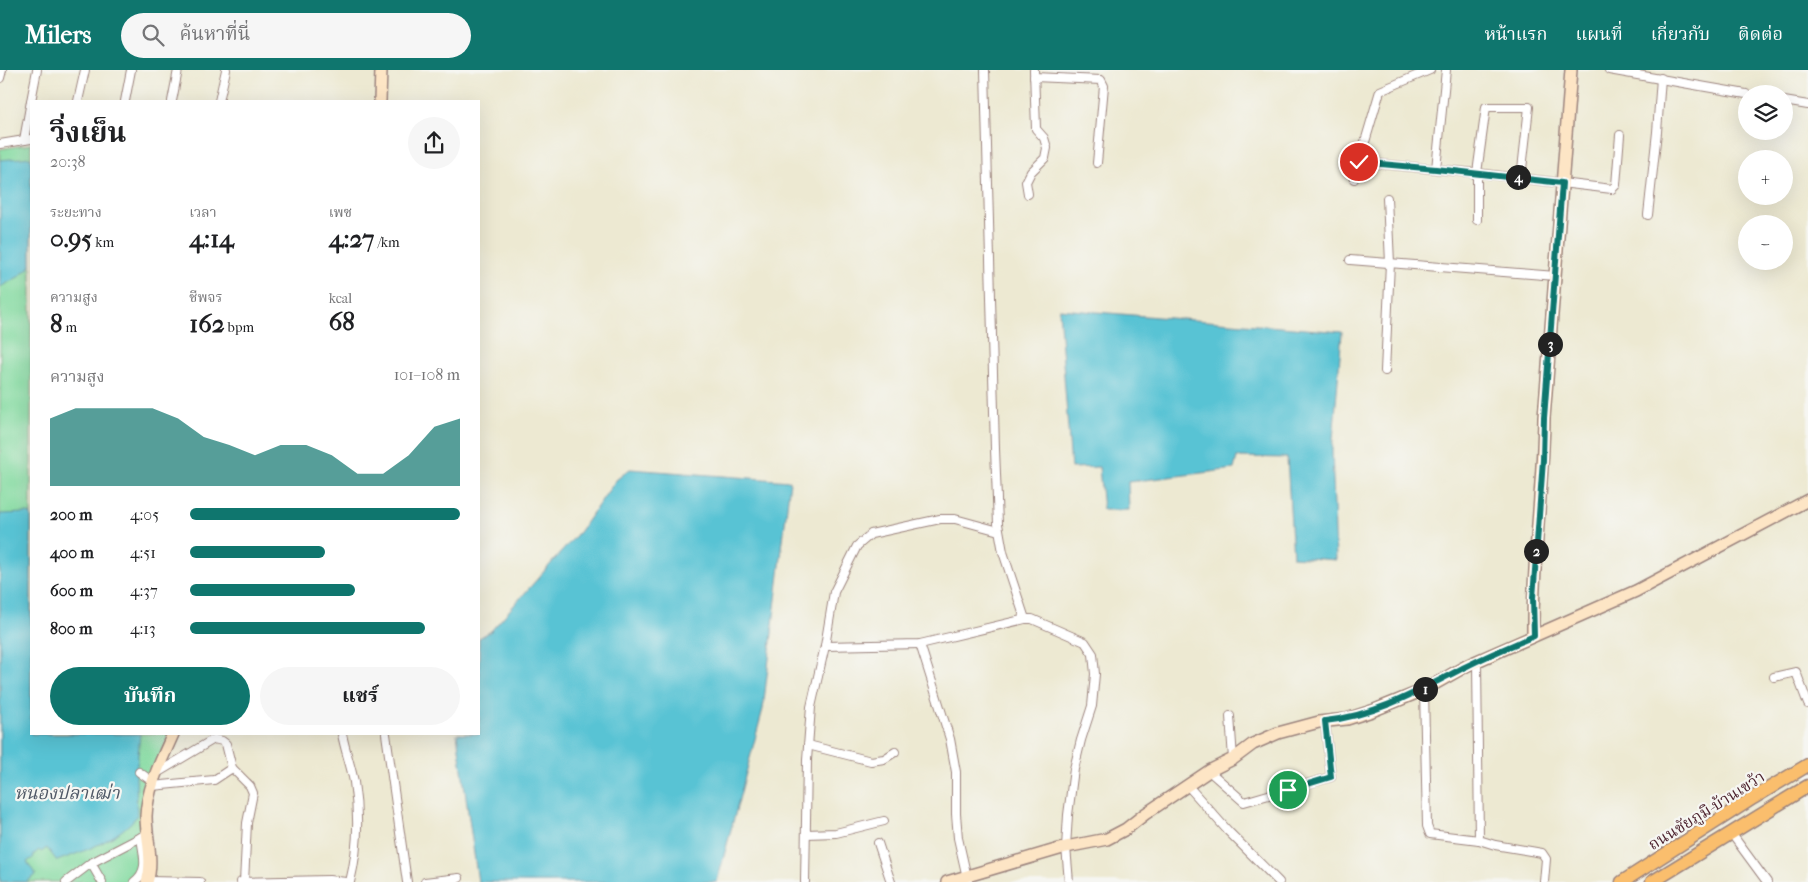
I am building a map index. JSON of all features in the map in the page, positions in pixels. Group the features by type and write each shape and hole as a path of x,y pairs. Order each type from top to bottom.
{"main road":[{"name":"ถนนชัยภูมิ-บ้านเขว้า","path":"1622,882 1808,765"},
{"name":"ถนนชัยภูมิ-บ้านเขว้า","path":"1652,882 1808,786"}],"street":[{"path":"0,78 2,70"},
{"path":"31,100 37,70"},
{"path":"78,100 85,70"},
{"path":"125,100 131,70"},
{"path":"172,100 178,70"},
{"path":"219,100 226,70"},
{"path":"380,100 381,70"},
{"path":"985,70 995,449 999,531 1025,618"},
{"path":"1354,179 1380,90 1430,70"},
{"path":"1436,169 1446,70"},
{"path":"1534,636 1533,598 1543,460 1544,418 1571,70"},
{"path":"1609,70 1738,92"},
{"path":"1028,194 1026,182 1031,172 1045,158 1047,148 1044,138 1036,128 1034,74 1102,80 1104,86 1097,163"},
{"path":"1648,215 1661,78"},
{"path":"1793,102 1808,105"},
{"path":"1476,220 1477,173 1486,107 1528,107 1521,178"},
{"path":"0,144 27,140 30,111"},
{"path":"1359,162 1477,173 1609,189 1614,187 1620,134"},
{"path":"1385,371 1390,263 1386,198"},
{"path":"1350,260 1556,276"},
{"path":"947,882 966,879 1066,847 1107,839 1126,830 1145,814 1209,770 1234,759 1253,744 1278,733 1372,712 1424,690 1477,662 1636,591 1808,500"},
{"path":"805,882 808,744 811,707 825,646 834,592 857,546 871,534 940,519 956,519 999,531"},
{"path":"825,646 920,644 1025,618 1032,619 1085,642 1094,654 1095,674 1092,706 1074,769 1068,815 1066,847 1068,882"},
{"path":"920,644 950,739 956,772 958,838 966,879"},
{"path":"1477,662 1479,840"},
{"path":"1774,677 1796,672 1808,704"},
{"path":"1424,690 1426,826 1428,831 1432,835 1479,840 1495,845 1542,853 1546,858 1544,882"},
{"path":"1230,716 1234,759"},
{"path":"1209,770 1244,802 1331,777 1325,721"},
{"path":"134,882 143,871 146,813 154,780 173,735"},
{"path":"239,882 348,882 356,842 356,813 354,782 342,735"},
{"path":"386,735 407,882"},
{"path":"154,780 214,739 222,740 226,744 232,768 250,786 253,792 247,823 244,882"},
{"path":"808,744 871,761 884,759 895,752"},
{"path":"139,772 154,780 214,780 232,768"},
{"path":"1188,786 1228,831 1279,882"},
{"path":"806,834 836,833 884,821"},
{"path":"1731,833 1767,882"},
{"path":"66,882 91,863 144,836"},
{"path":"144,836 152,882 200,882"},
{"path":"878,843 891,882"},
{"path":"91,863 102,882"},
{"path":"425,882 458,878"}],"green space":[{"path":"30,144 30,735 170,735 145,795 143,879 139,882 0,882 0,149"}],"water":[{"path":"30,157 30,267 18,277 0,287 0,160"},
{"path":"1059,309 1342,332 1332,451 1336,560 1293,557 1287,458 1237,457 1234,469 1128,482 1129,510 1103,510 1099,467 1071,468"},
{"path":"630,469 790,481 763,709 717,882 478,882 457,735 480,735 480,637 491,631 580,531 616,480"},
{"name":"หนองปลาเฒ่า","path":"0,514 30,514 30,735 140,735 136,776 137,816 120,832 100,844 57,861 47,848 41,852 39,850 27,862 36,875 26,882 0,882"}],"route":[{"path":"1288,790 1331,777 1325,721 1372,712 1424,690 1468,665 1534,636 1535,558 1562,183 1359,162"}]}
